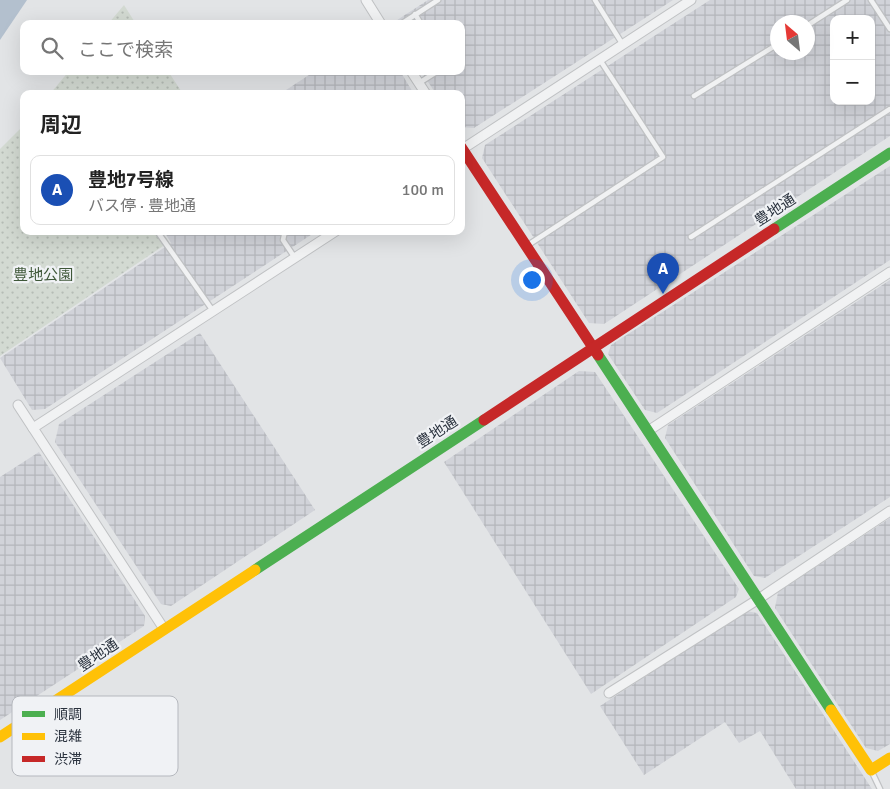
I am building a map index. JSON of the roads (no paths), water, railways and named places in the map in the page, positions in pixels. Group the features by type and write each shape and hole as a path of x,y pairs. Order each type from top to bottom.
{"main road":[{"name":"豊地通","path":"63,696 890,153"},
{"path":"465,154 594,347 757,600 871,770 890,758"},
{"name":"豊地通","path":"0,738 12,730"}],"street":[{"path":"366,0 378,20"},
{"path":"465,147 692,0"},
{"path":"414,75 423,90"},
{"path":"33,428 330,235"},
{"path":"648,431 890,272"},
{"path":"18,405 164,628"},
{"path":"609,693 757,600 890,512"}],"lane":[{"path":"407,20 438,0"},
{"path":"595,0 623,45"},
{"path":"815,21 847,0"},
{"path":"871,0 890,29"},
{"path":"415,14 419,20"},
{"path":"694,96 770,49"},
{"path":"526,246 663,157 600,60"},
{"path":"419,83 432,75"},
{"path":"691,237 890,108"},
{"path":"160,235 213,311"},
{"path":"284,235 283,240 295,258"},
{"path":"871,770 880,789"}],"water":[{"path":"0,0 27,0 0,40"}],"place":[{"name":"豊地7号線","path":"663,294"}],"park label":[{"name":"豊地公園","path":"43,275"}]}
